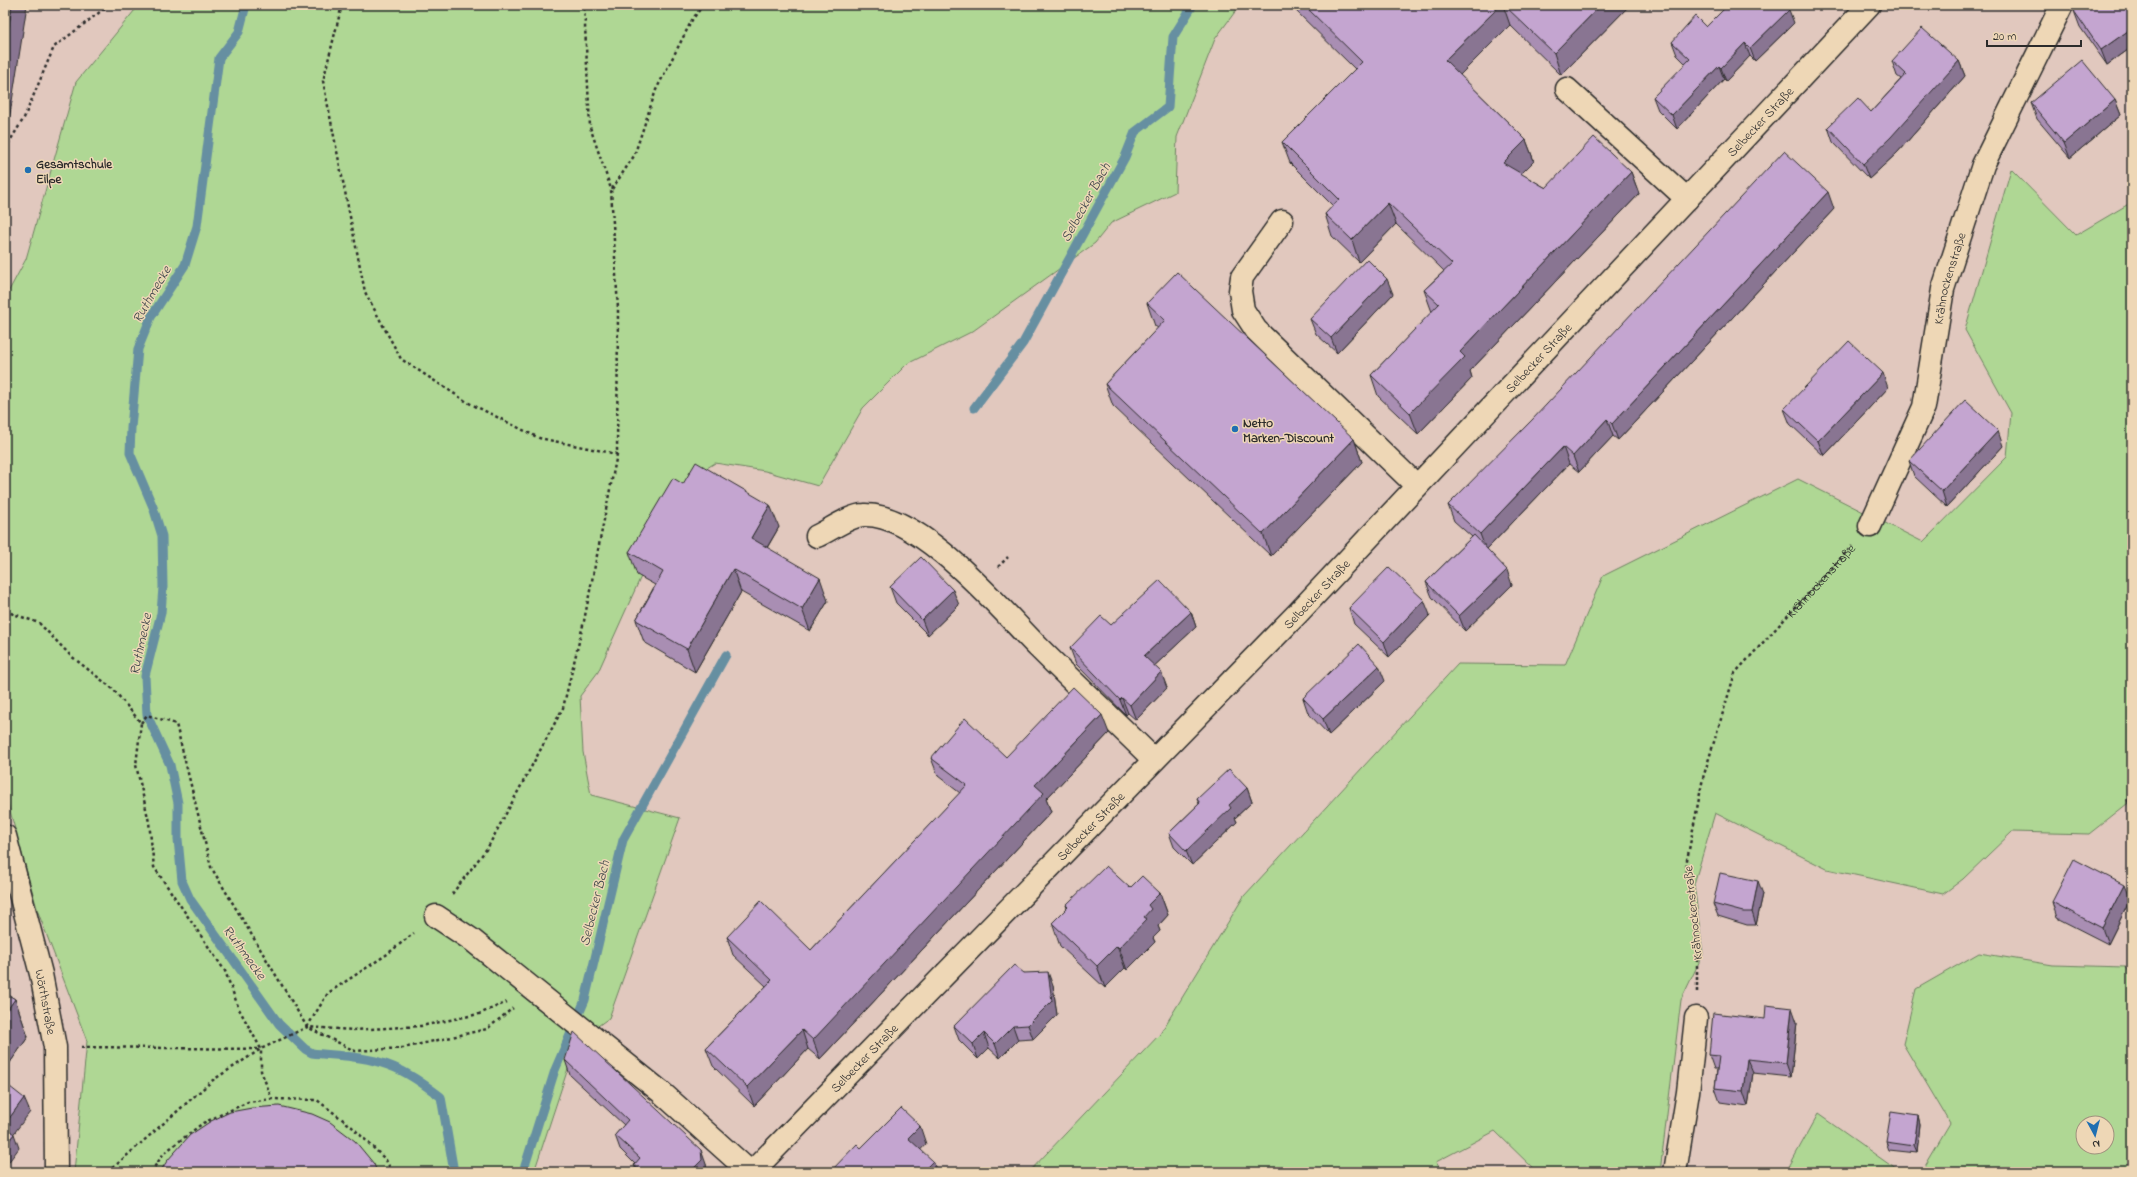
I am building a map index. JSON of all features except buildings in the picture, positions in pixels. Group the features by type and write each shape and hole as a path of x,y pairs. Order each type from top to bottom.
{"main road":[{"name":"Selbecker Straße","path":"751,1172 1297,614 1869,5"},
{"name":"Krähnockenstraße","path":"1870,526 1924,407 1943,289 1983,165 2062,5"},
{"path":"1567,89 1687,199"},
{"path":"1282,221 1242,277 1240,291 1242,310 1256,330 1417,486"},
{"path":"818,536 864,515 886,519 927,540 984,592 1154,760"},
{"name":"Wörthstraße","path":"5,836 41,974 55,1047 56,1172"},
{"path":"436,916 472,940 661,1092 751,1172"},
{"path":"1675,1172 1688,1092 1696,1018"}],"path":[{"path":"5,149 24,118 54,47 109,5"},
{"path":"342,5 323,81 365,292 401,359 466,402 539,438 617,454"},
{"path":"307,1027 328,994 386,955 436,916 488,847 563,708 584,621 617,454 618,309 611,189 590,127 584,5"},
{"path":"611,189 634,156 656,90 692,20 703,5"},
{"name":"Krähnockenstraße","path":"1696,1018 1698,950 1686,865 1703,778 1735,673 1870,526"},
{"path":"5,611 39,623 71,656 113,690 141,723"},
{"path":"272,1098 261,1070 261,1050 239,1008 225,971 154,867 149,822 136,765 141,723 147,715 176,724 211,867 307,1027 355,1051 403,1048 487,1029 534,991"},
{"path":"108,1172 213,1080 261,1050 307,1027 353,1030 421,1026 479,1014 534,991"},
{"path":"55,1047 261,1050"},
{"path":"151,1172 164,1153 203,1123 248,1102 272,1098 317,1100 351,1126 386,1160 392,1172"}],"green space":[{"path":"139,5 1240,5 1215,39 1177,137 1175,192 1111,223 1095,243 973,331 907,364 863,408 818,486 765,471 715,463 680,485 598,672 580,696 583,752 591,795 680,818 609,1018 577,1041 534,1172 74,1172 87,1041 38,912 5,793 5,298 26,259 76,82"},
{"path":"2011,169 2076,235 2132,202 2132,800 2089,834 2012,832 1963,879 1943,894 1827,869 1715,813 1694,884 1703,954 1681,1000 1660,1172 1537,1172 1495,1131 1436,1162 1442,1172 1029,1172 1160,1034 1244,896 1458,664 1565,665 1603,576 1798,479 1923,542 2007,457 2011,413 1965,330"},
{"path":"1979,953 2053,965 2126,967 2132,977 2132,1172 1921,1172 1950,1123 1903,1044 1916,989"},
{"path":"1818,1114 1900,1172 1786,1172"}],"waterway":[{"name":"Ruthmecke","path":"246,5 239,32 219,58 197,226 185,265 151,317 138,349 130,453 153,507 162,536 163,587 161,613 145,676 147,715 170,765 178,803 178,839 182,881 190,899 279,1024 305,1049 312,1053 360,1058 388,1065 409,1075 441,1097 454,1172"},
{"name":"Selbecker Bach","path":"974,408 1023,343 1125,157 1135,132 1168,107 1173,37 1193,5"},
{"name":"Selbecker Bach","path":"523,1172 555,1070 585,1000 623,840 726,655"}],"place":[{"name":"Gesamtschule Eilpe","path":"28,170"},
{"name":"Netto Marken-Discount","path":"1235,429"}]}
